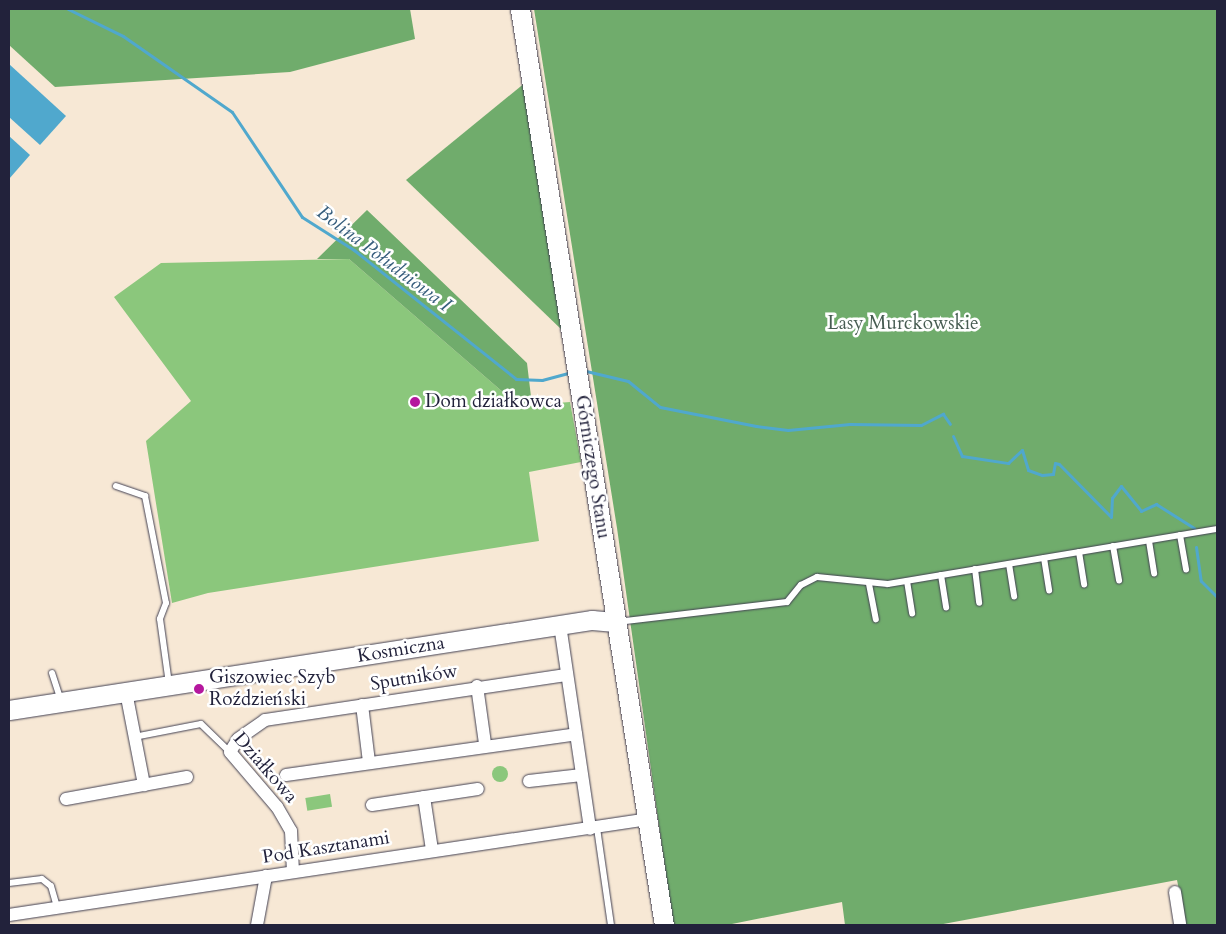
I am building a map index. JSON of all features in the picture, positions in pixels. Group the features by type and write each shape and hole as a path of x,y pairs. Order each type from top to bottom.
{"street":[{"name":"Górniczego Stanu","path":"520,9 615,622 620,630 664,925"},
{"name":"Kosmiczna","path":"9,710 606,618 615,622"},
{"path":"560,625 582,775 594,828"},
{"name":"Sputników","path":"230,752 238,739 265,720 477,686 568,675"},
{"path":"477,686 485,744"},
{"path":"126,692 144,785"},
{"path":"362,705 369,762"},
{"path":"286,775 485,744 576,734"},
{"name":"Działkowa","path":"230,752 287,822 294,872"},
{"path":"529,781 582,775"},
{"path":"66,799 187,777"},
{"path":"372,806 424,796 478,789"},
{"path":"424,796 432,850"},
{"name":"Pod Kasztanami","path":"9,915 648,819"},
{"path":"258,925 266,876"},
{"path":"1175,892 1180,925"}],"lane":[{"path":"116,486 146,496 166,603 160,619 170,685"},
{"path":"615,622 787,602 801,584 817,577 869,584 907,581 1217,529"},
{"path":"1180,535 1186,570"},
{"path":"1149,540 1154,574"},
{"path":"1114,546 1119,580"},
{"path":"1079,552 1084,585"},
{"path":"1044,558 1048,591"},
{"path":"1009,564 1014,597"},
{"path":"975,570 979,602"},
{"path":"940,575 946,608"},
{"path":"907,581 912,614"},
{"path":"869,584 876,620"},
{"path":"52,673 61,702"},
{"name":"Działkowa","path":"134,737 200,724 230,752"},
{"path":"594,828 611,925"},
{"path":"9,883 42,878 51,886 57,907"}],"green space":[{"path":"9,9 410,9 415,39 290,72 55,87 9,45"},
{"name":"Lasy Murckowskie","path":"534,9 1217,9 1217,925 1186,925 1177,880 938,925 845,925 842,902 727,925 673,925 617,528"},
{"path":"526,82 563,331 406,180"},
{"path":"367,210 527,363 532,405 511,399 349,259 317,259"},
{"path":"349,259 511,399 532,405 570,402 581,462 529,472 539,541 208,593 172,603 146,441 191,401 114,297 161,263"},
{"path":"500,766 506,768 508,774 506,780 500,782 494,780 492,774 494,768"},
{"path":"330,794 332,807 307,811 305,798"}],"water":[{"path":"9,64 66,116 40,145 9,117"},
{"path":"9,136 30,155 9,179"}],"waterway":[{"name":"Bolina Południowa I","path":"68,9 123,36 232,112 302,217 354,250 516,379 542,380 568,373"},
{"name":"Bolina Południowa I","path":"586,371 628,381 660,407 756,426 788,430 850,424 921,425 943,414 950,424"},
{"name":"Bolina Południowa I","path":"953,436 962,456 1008,463 1022,450 1028,470 1042,475 1053,474 1055,463 1059,464 1111,517 1112,498 1121,486 1141,511 1156,504 1194,528"},
{"name":"Bolina Południowa I","path":"1196,547 1201,581 1217,597"}],"place":[{"name":"Dom działkowca","path":"415,402"},
{"name":"Giszowiec Szyb Roździeński","path":"199,689"}]}
